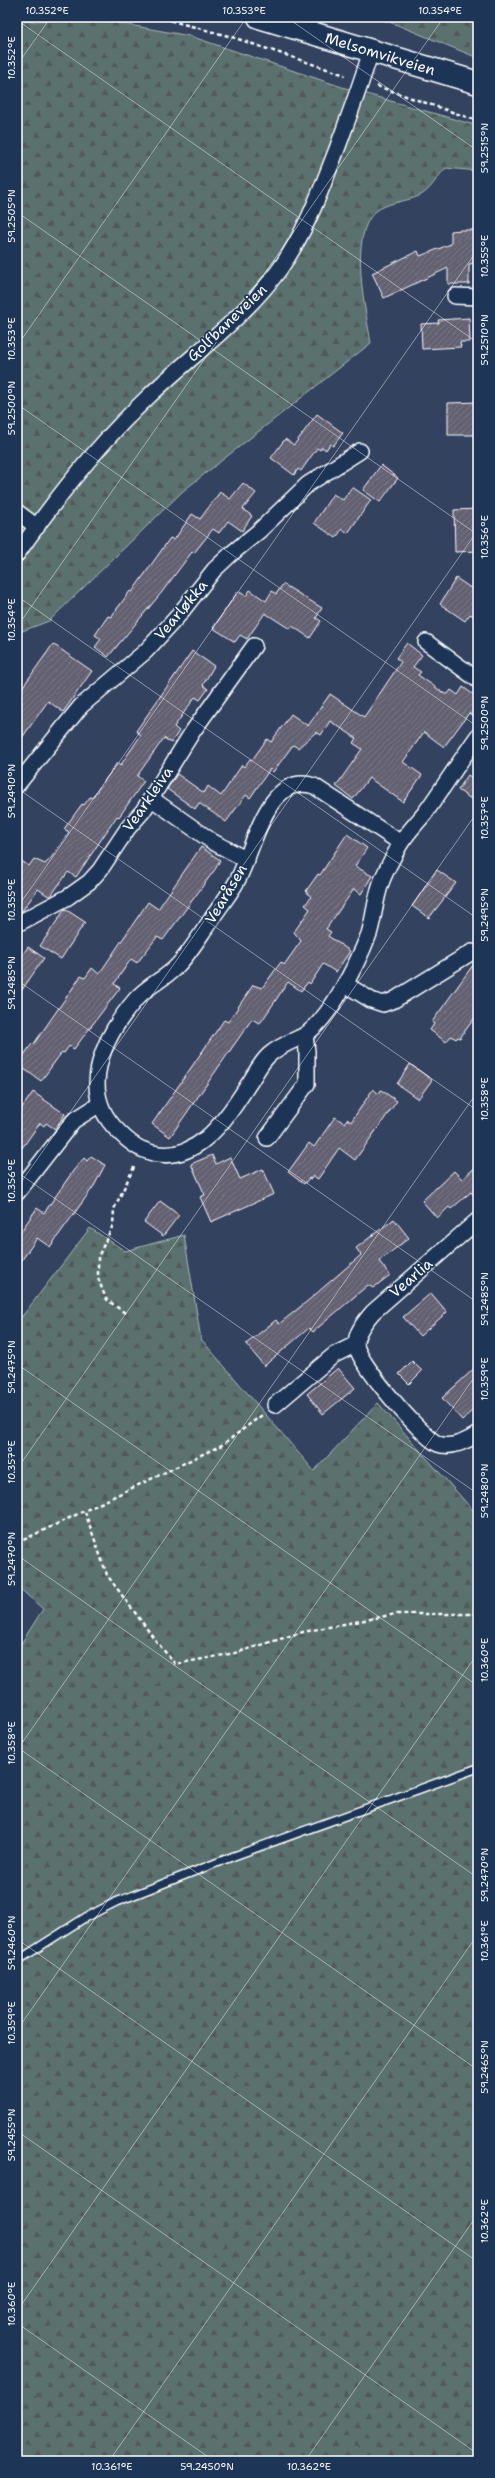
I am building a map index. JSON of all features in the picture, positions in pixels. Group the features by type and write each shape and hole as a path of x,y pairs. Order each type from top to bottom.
{"main road":[{"name":"Melsomvikveien","path":"259,17 478,83"}],"street":[{"name":"Golfbaneveien","path":"17,554 37,526 110,434 249,305 279,270 293,249 310,214 362,80 371,51"},
{"path":"455,296 478,297"},
{"name":"Vearløkka","path":"17,785 81,706 146,651 178,616 214,570 259,531 308,484 360,451"},
{"path":"17,512 37,526"},
{"path":"426,642 478,680"},
{"name":"Vearkleiva","path":"17,924 68,897 89,882 152,799 193,731 254,646"},
{"name":"Vearåsen","path":"401,844 314,786 305,783 297,784 282,791 269,809 256,833 237,881 186,956 170,973 137,998 117,1024 99,1060 96,1094 103,1114 113,1127 142,1150 161,1155 172,1155 184,1152 202,1142 218,1128 269,1054 285,1044 305,1035 320,1021 346,984 369,934 380,884 401,844 478,736"},
{"path":"152,799 213,842 246,860"},
{"path":"346,984 371,1000 383,1004 394,1000 472,952"},
{"path":"267,1138 307,1084 308,1051 305,1035"},
{"path":"17,1193 73,1121 100,1104"},
{"name":"Vearlia","path":"356,1344 365,1321 373,1312 478,1220"},
{"path":"275,1405 334,1355 356,1344 359,1353 379,1383 427,1436 438,1444 449,1446 471,1439 478,1434"}],"lane":[{"path":"17,1960 86,1917 116,1902 234,1856 478,1768"}],"path":[{"path":"157,17 232,37 362,80 410,99 478,121"},
{"path":"125,1313 106,1298 98,1278 98,1257 113,1225 114,1209 142,1150"},
{"path":"17,1543 85,1512 222,1445 235,1437 275,1405"},
{"path":"85,1512 107,1575 175,1664 235,1653 303,1632 396,1614 478,1614"}],"green space":[{"path":"373,17 478,17 478,58 395,24"},
{"path":"90,18 190,36 342,87 478,126 478,171 446,168 423,194 385,206 375,212 367,223 362,238 361,275 371,343 183,491 49,621 17,633 17,22"},
{"path":"90,1228 125,1251 184,1235 201,1339 314,1471 378,1403 478,1516 478,2461 17,2461 17,1650 43,1609 17,1586 17,1323"}],"building":[{"path":"478,230 478,263 469,264 469,284 448,284 448,268 384,298 372,273 418,251 420,256 451,244 451,231"},
{"path":"469,318 470,342 460,342 461,347 422,349 421,324 439,323 438,320"},
{"path":"478,402 478,435 448,435 448,403"},
{"path":"317,414 343,433 333,446 330,444 326,450 322,447 320,450 317,448 301,471 298,469 294,475 271,458 285,439 294,445"},
{"path":"381,465 398,478 380,502 363,490"},
{"path":"243,483 256,493 243,509 252,516 242,531 228,521 219,533 213,529 194,553 192,552 162,592 108,657 95,647 101,639 95,635 108,616 111,617 130,591 132,592 170,538 174,540 192,514 200,519 220,492 230,499"},
{"path":"352,487 371,500 348,533 342,529 336,538 314,523 333,494 343,500"},
{"path":"478,509 478,551 455,552 454,510"},
{"path":"456,578 478,593 478,619 470,614 465,621 440,604"},
{"path":"283,584 322,608 316,618 321,621 310,638 292,626 290,629 265,613 247,639 240,635 235,642 213,628 238,591 246,596 250,590 266,601 272,591 276,594"},
{"path":"407,643 422,655 413,667 421,672 418,675 445,694 448,694 451,690 458,695 463,687 478,698 478,720 469,713 444,747 424,732 403,762 422,775 403,802 369,778 353,799 336,786 362,749 353,743 356,738 330,721 321,735 316,732 298,748 293,745 273,772 270,769 250,798 246,795 226,822 199,803 195,809 167,789 177,774 204,793 208,786 221,796 242,765 244,767 250,759 252,760 267,739 271,742 291,714 308,726 330,694 364,717 401,662 396,658"},
{"path":"53,644 92,671 63,712 48,701 17,745 17,695"},
{"path":"192,651 214,666 203,685 208,689 200,700 195,697 174,727 179,731 171,743 164,738 137,776 144,781 119,817 117,816 76,877 68,872 50,897 38,889 22,911 17,914 17,858 29,866 34,859 45,864 51,858 69,832 64,829 82,804 84,805 90,797 92,798 117,763 120,766 141,735 136,731"},
{"path":"468,775 478,782 478,788 471,799 458,790"},
{"path":"347,834 367,848 355,866 372,876 361,894 354,889 326,929 331,932 328,936 350,951 336,972 323,964 310,984 308,982 301,991 288,982 261,1022 259,1023 252,1019 170,1137 152,1124 224,1020 228,1022 253,985 262,988 281,962 284,965 301,941 294,932 310,909 305,905 311,897 306,891 318,874 320,875"},
{"path":"201,847 220,860 216,868 163,940 157,937 137,963 131,959 114,984 120,988 74,1049 69,1046 64,1053 62,1052 41,1081 17,1064 32,1044 33,1045 81,976 85,978 92,968 99,974 148,902 158,909"},
{"path":"437,870 456,883 429,918 412,906"},
{"path":"65,909 85,922 61,959 40,946"},
{"path":"28,947 44,958 17,997 17,963"},
{"path":"478,958 478,1013 460,1038 458,1037 456,1039 451,1036 446,1042 430,1030 434,1024 432,1022"},
{"path":"410,1064 432,1080 418,1099 397,1084"},
{"path":"373,1089 379,1094 381,1090 397,1101 355,1160 339,1148 318,1179 313,1176 304,1184 288,1172 309,1143 314,1147 335,1117 344,1123 347,1119 351,1122"},
{"path":"33,1092 65,1114 55,1129 46,1123 44,1126 40,1123 17,1155 17,1115"},
{"path":"212,1155 216,1164 230,1157 240,1179 263,1169 274,1194 211,1222 200,1197 205,1195 191,1164"},
{"path":"91,1156 105,1165 94,1186 50,1247 37,1238 17,1267 17,1237 37,1208 44,1213 73,1171 84,1158 87,1161"},
{"path":"478,1165 478,1200 471,1192 451,1209 449,1207 437,1218 422,1201 454,1171 462,1179"},
{"path":"160,1201 179,1215 163,1236 144,1222"},
{"path":"394,1219 409,1238 379,1261 390,1275 373,1288 368,1285 313,1332 309,1328 264,1366 246,1344 276,1320 279,1324 310,1299 361,1255 356,1248"},
{"path":"431,1293 447,1312 420,1336 403,1317"},
{"path":"412,1361 422,1371 409,1384 399,1374"},
{"path":"478,1365 478,1405 462,1420 442,1398"},
{"path":"338,1368 355,1388 323,1414 307,1394"}]}
